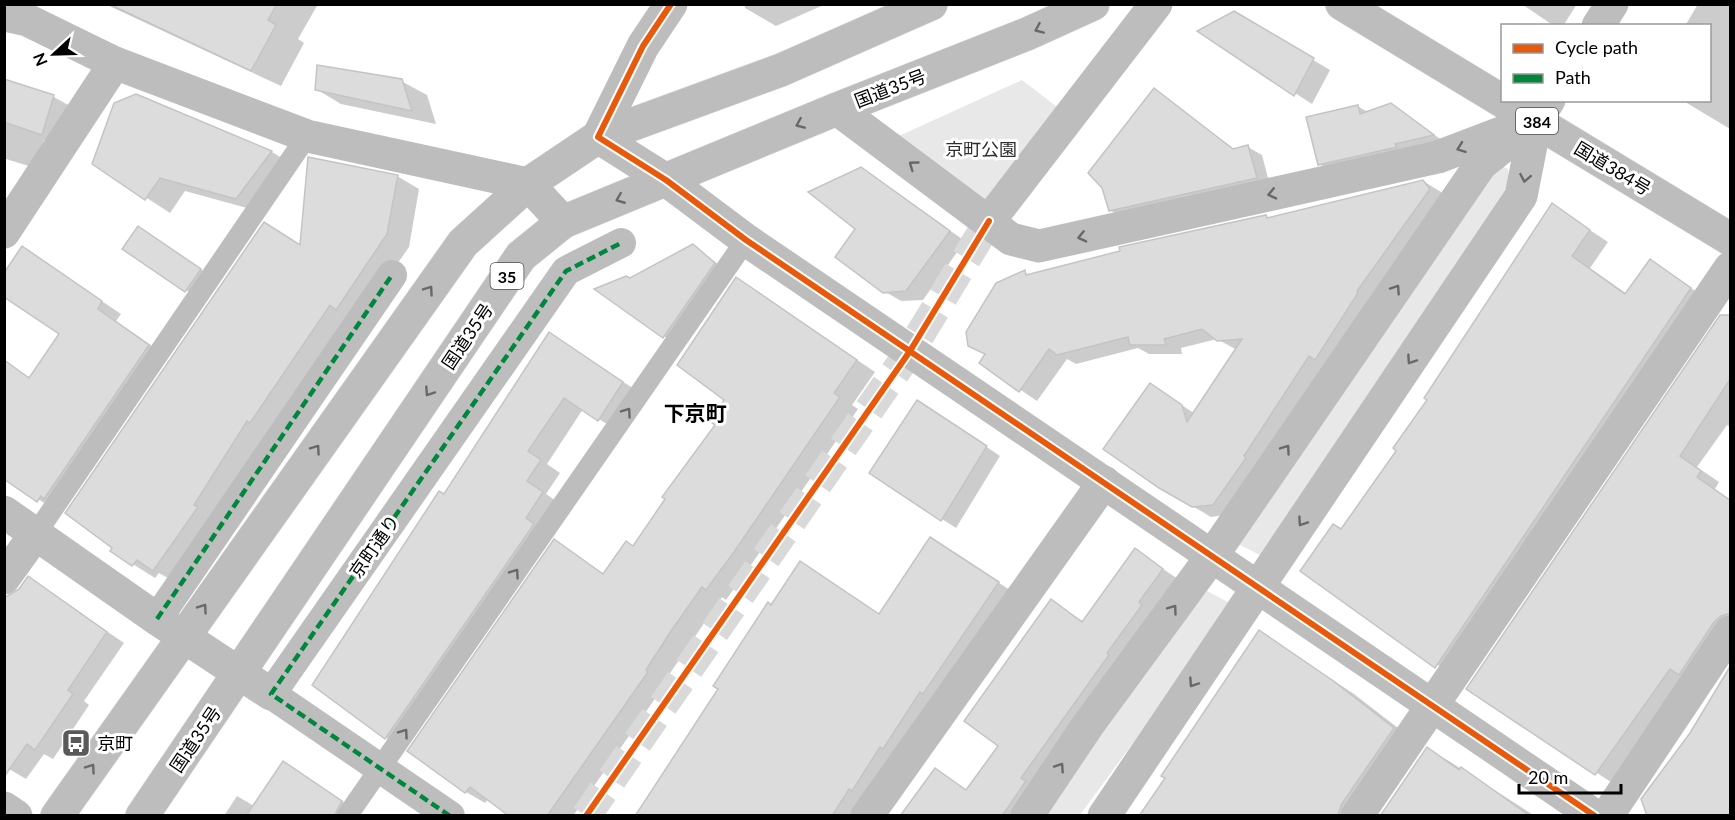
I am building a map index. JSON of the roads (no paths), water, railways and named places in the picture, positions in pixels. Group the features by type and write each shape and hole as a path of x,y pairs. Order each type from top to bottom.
{"main road":[{"path":"598,137 643,46 671,4"},
{"path":"57,816 170,628 463,243 528,184 598,137 781,70 931,4"},
{"name":"国道35号","path":"142,816 521,256 563,222 837,109 1027,34 1093,4"},
{"path":"989,221 1156,4"},
{"name":"国道384号","path":"1342,4 1501,88"},
{"path":"1599,24 1612,4"},
{"path":"4,15 27,20 116,63 308,136 528,184 563,222"},
{"path":"4,232 116,63"},
{"name":"国道384号","path":"1527,102 1731,239"},
{"path":"837,109 1011,239 1039,246 1438,157 1542,110"},
{"path":"1027,816 1088,725 1212,556 1482,164 1542,110"},
{"path":"1104,816 1521,196 1542,110"},
{"path":"598,137 666,180 746,240 1595,816"},
{"path":"1357,816 1731,268"},
{"path":"867,816 1104,482"},
{"path":"4,512 37,532 170,628 271,694"},
{"path":"4,578 37,532"},
{"path":"1607,816 1731,632"},
{"path":"4,808 16,816"}],"street":[{"name":"京町通り","path":"271,694 566,272 621,243"},
{"path":"170,628 392,275"},
{"path":"271,694 450,816"}],"lane":[{"path":"37,532 308,136"},
{"path":"347,816 746,240"}],"tunnel":[{"path":"586,816 910,351 989,221"}],"place":[{"name":"京町","path":"76,743"}],"district":[{"name":"下京町","path":"695,412"}],"park label":[{"name":"京町公園","path":"981,149"}]}
